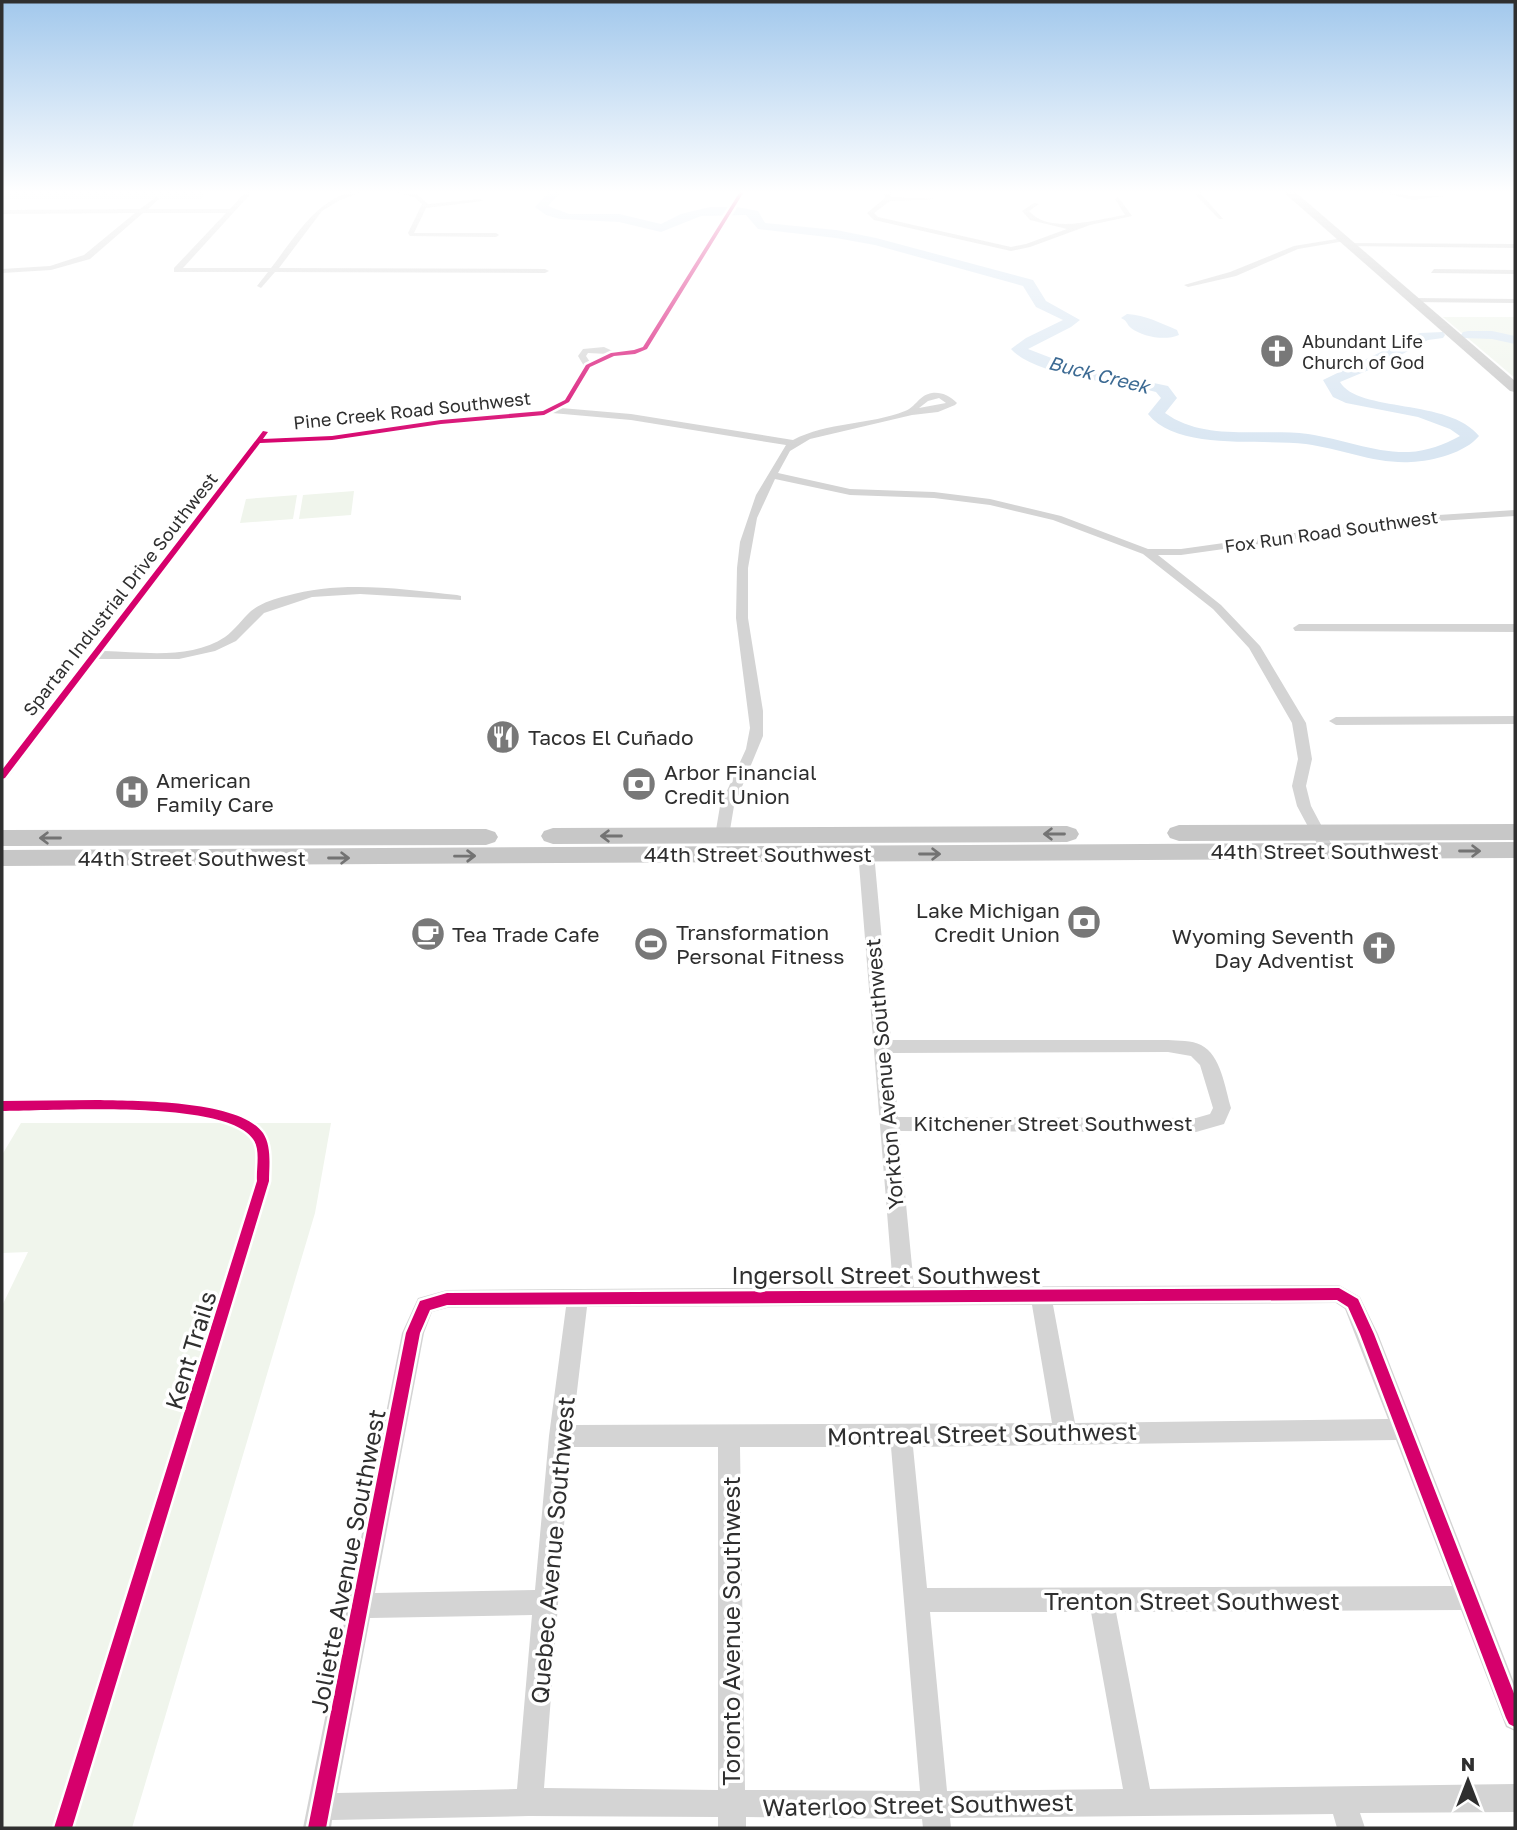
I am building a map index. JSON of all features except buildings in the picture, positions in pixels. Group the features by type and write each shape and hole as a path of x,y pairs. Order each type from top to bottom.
{"main road":[{"path":"1385,275 1515,388"},
{"name":"44th Street Southwest","path":"2,858 679,855 721,845 728,847 752,835 865,844"},
{"path":"506,855 530,843 536,836"},
{"name":"44th Street Southwest","path":"2,838 536,836 721,845 1513,840"},
{"path":"262,858 267,846 286,838"}],"street":[{"path":"261,286 269,275"},
{"path":"1188,285 1227,275"},
{"path":"1413,300 1515,300"},
{"name":"Pine Creek Road Southwest","path":"262,437 332,438 441,422 532,415 552,410 567,401 588,366"},
{"name":"Pine Creek Road Southwest","path":"552,410 631,418 794,443"},
{"path":"721,845 729,797 756,737 757,720 741,629 745,548 754,507 783,453 794,443 815,435 912,412"},
{"name":"Spartan Industrial Drive Southwest","path":"2,776 262,437"},
{"path":"772,475 849,492 934,495 990,502 1057,517 1147,552 1217,607 1254,646 1299,723 1305,759 1298,786 1304,806 1323,842"},
{"name":"Fox Run Road Southwest","path":"1147,552 1181,552 1419,519 1515,513"},
{"path":"94,655 187,654 214,648 229,641 253,615 265,607 311,594 370,590 457,598"},
{"path":"1299,628 1515,628"},
{"path":"1336,721 1515,720"},
{"name":"Yorkton Avenue Southwest","path":"865,844 904,1295"},
{"name":"Kitchener Street Southwest","path":"881,1047 1168,1046 1196,1050 1208,1062 1222,1108 1217,1119 1196,1125 888,1124"},
{"name":"Ingersoll Street Southwest","path":"425,1305 447,1299 578,1297 1328,1293 1347,1298 1353,1303 1403,1429"},
{"path":"1041,1294 1065,1432"},
{"name":"Quebec Avenue Southwest","path":"529,1802 560,1436 578,1297"},
{"name":"Joliette Avenue Southwest","path":"319,1817 413,1333 425,1305"},
{"path":"1403,1429 1515,1718"},
{"name":"Montreal Street Southwest","path":"560,1436 901,1436 1403,1429"},
{"name":"Toronto Avenue Southwest","path":"729,1434 732,1817"},
{"path":"901,1436 936,1817"},
{"name":"Trenton Street Southwest","path":"915,1600 1469,1598"},
{"path":"1101,1601 1139,1802"},
{"path":"360,1606 546,1602"},
{"name":"Waterloo Street Southwest","path":"319,1817 529,1802 732,1817 936,1817 1139,1802 1347,1815 1515,1798"}],"shaded area":[{"path":"1127,314 1159,322 1177,330 1179,335 1161,338 1142,334 1121,318"},
{"path":"1443,317 1515,317 1515,378"},
{"path":"354,491 351,515 299,519 303,495"},
{"path":"297,495 293,519 240,523 246,499"},
{"path":"21,1123 331,1123 315,1213 132,1828 2,1828 2,1306 28,1252 2,1253 2,1155"}],"waterway":[{"name":"Buck Creek","path":"1000,275 1028,283 1041,304 1073,320 1018,349 1051,365 1162,389 1169,398 1156,414 1186,430 1205,434 1306,439 1371,454 1398,457 1428,455 1450,448 1471,436 1456,425 1422,413 1352,400 1339,394 1331,380 1383,359 1425,336 1438,335"},
{"name":"Buck Creek","path":"1468,335 1492,335 1515,340"}],"cycle path":[{"path":"259,441 332,438 441,422 544,413 567,401 588,366 613,354 645,348 690,275"},
{"path":"2,776 265,432"},
{"name":"Kent Trails","path":"2,1106 138,1106 212,1113 240,1122 257,1134 263,1150 263,1181 63,1828"},
{"path":"317,1828 413,1333 425,1305 447,1299 1339,1294 1353,1303 1367,1334 1515,1718"}],"place":[{"name":"Abundant Life Church of God","path":"1277,351"},
{"name":"Tacos El Cuñado","path":"503,737"},
{"name":"Arbor Financial Credit Union","path":"639,784"},
{"name":"American Family Care","path":"132,792"},
{"name":"Lake Michigan Credit Union","path":"1084,922"},
{"name":"Tea Trade Cafe","path":"428,934"},
{"name":"Transformation Personal Fitness","path":"651,944"},
{"name":"Wyoming Seventh Day Adventist","path":"1379,948"}]}
